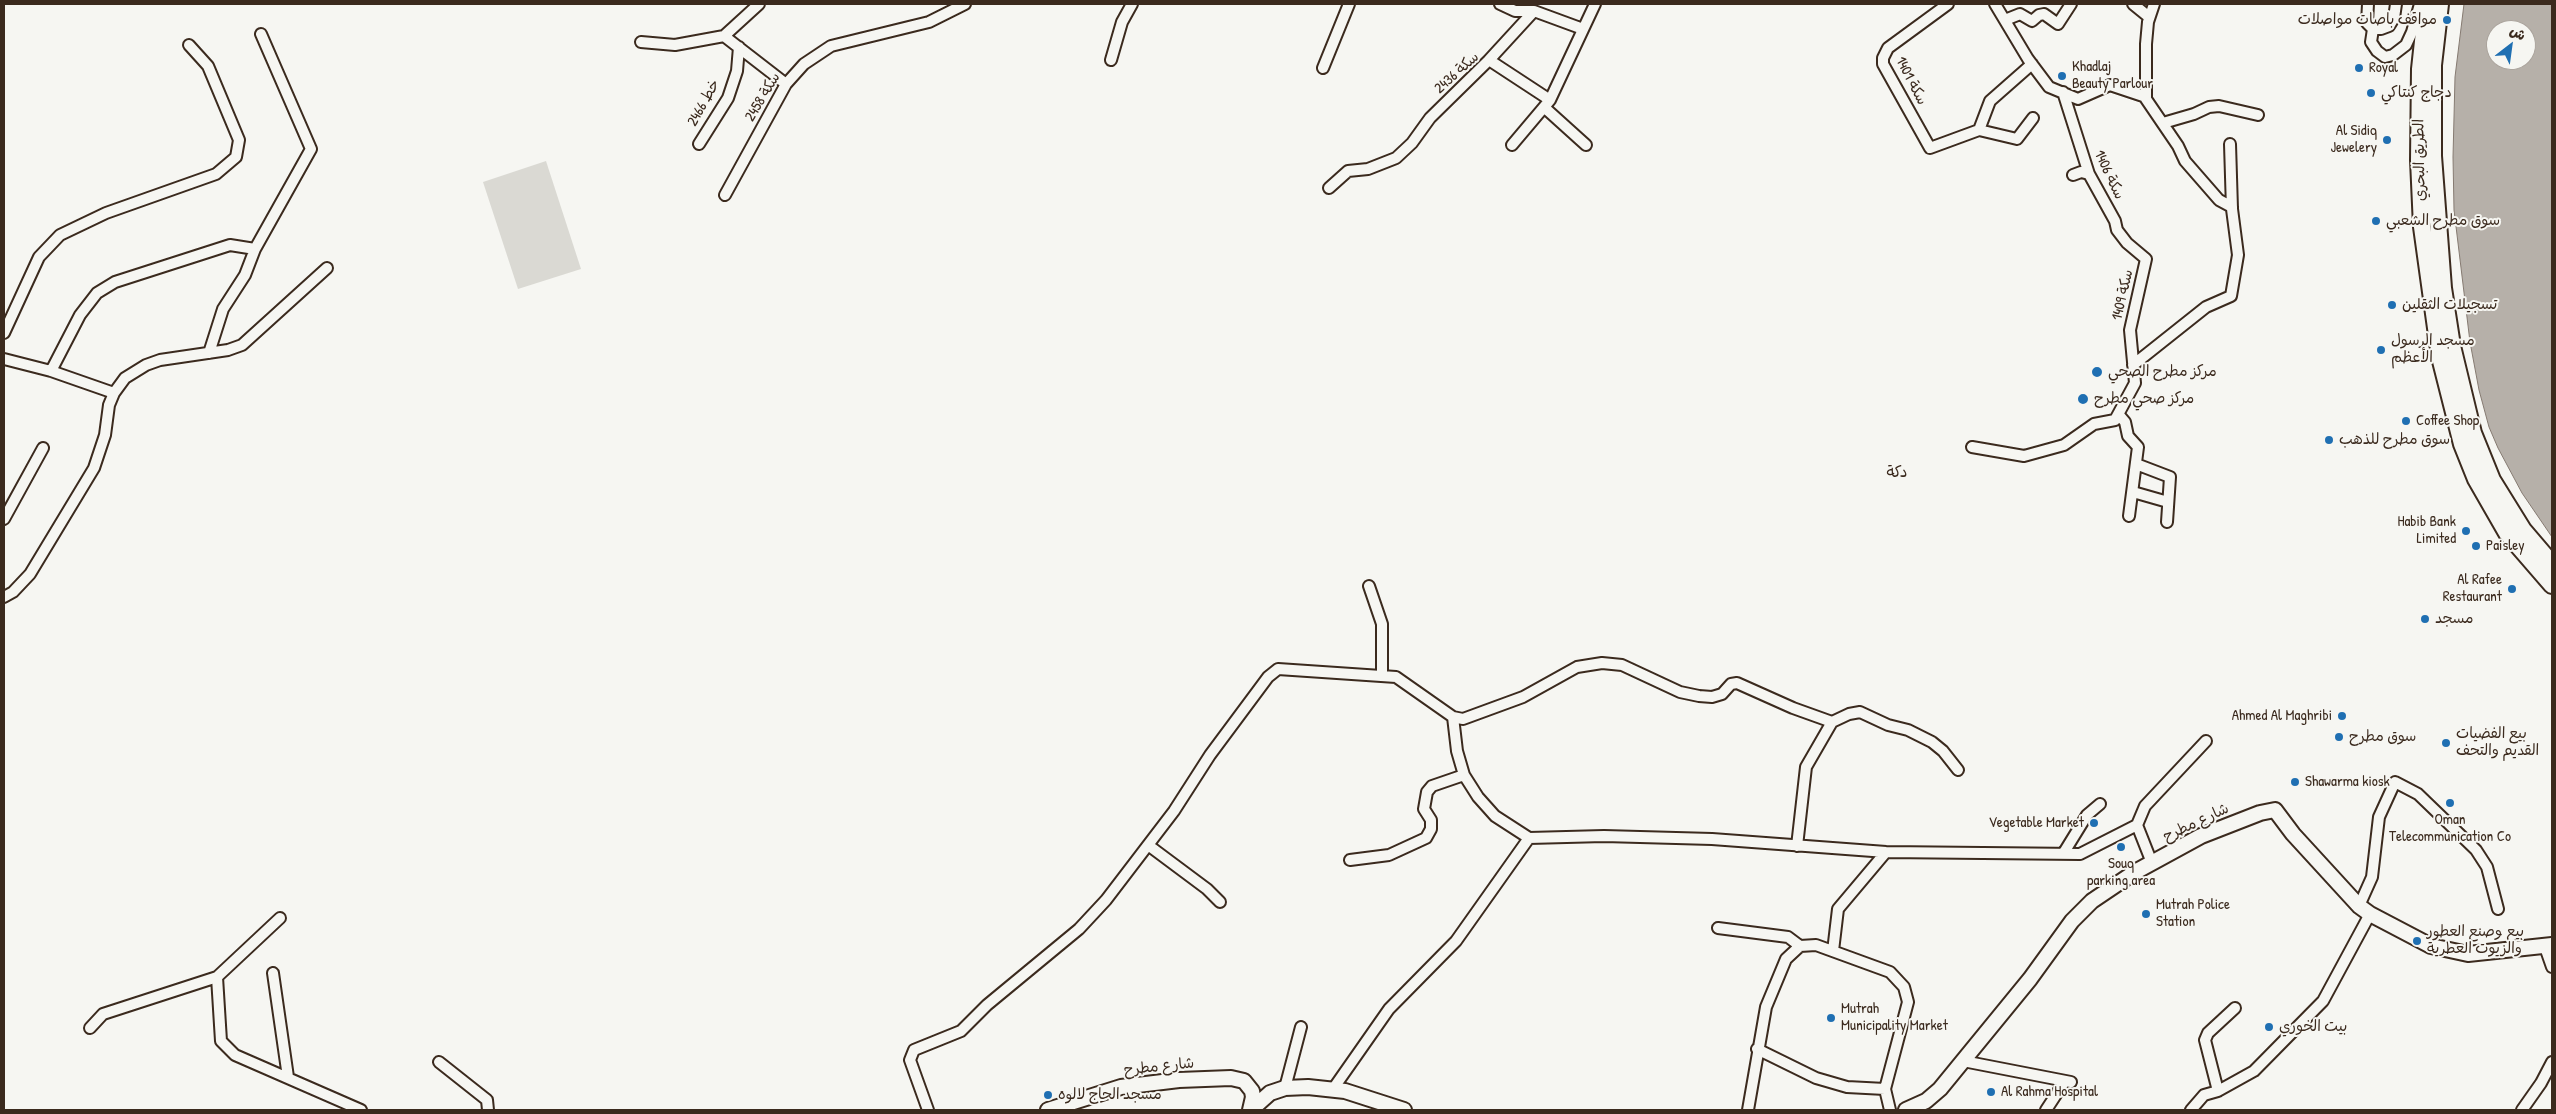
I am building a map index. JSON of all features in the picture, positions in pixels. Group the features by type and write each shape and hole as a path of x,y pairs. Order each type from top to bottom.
{"main road":[{"name":"الطريق البحري","path":"2427,4 2420,69 2419,160 2422,227 2440,357 2462,444 2476,478 2507,533 2552,585"},
{"name":"الطريق البحري","path":"2440,4 2434,65 2433,156 2443,288 2452,346 2473,433 2492,480 2523,530 2552,564"},
{"name":"شارع مطرح","path":"1908,1110 1933,1096 2030,979 2082,910 2115,885 2201,836 2260,813 2275,810 2294,834 2364,910 2431,946 2468,954 2549,946"},
{"name":"شارع مطرح","path":"1048,1110 1121,1087 1179,1080 1231,1078 1244,1081 1252,1091 1253,1097 1250,1110"},
{"name":"شارع مطرح","path":"1250,1110 1263,1097 1285,1088 1333,1089 1357,1094 1404,1110"}],"street":[{"path":"641,42 675,45 724,36 759,4"},
{"name":"سكة 2458","path":"725,195 786,84 804,64 831,46 929,22 965,4"},
{"path":"1111,60 1122,22 1132,4"},
{"path":"1323,68 1349,4"},
{"path":"1500,4 1515,11 1534,11 1583,29"},
{"path":"1512,145 1547,104 1593,4"},
{"name":"1401 سكة","path":"1948,4 1888,48 1883,58 1884,64 1930,148 1979,130"},
{"path":"1995,4 2032,64 2049,87 2078,99 2110,85 2146,97"},
{"path":"2005,20 2020,14 2032,22 2039,15 2044,14 2058,24 2071,4"},
{"path":"2134,4 2150,18"},
{"path":"2154,4 2146,44 2146,97 2191,168 2219,200 2232,207"},
{"path":"2368,4 2366,17 2373,29 2371,42 2377,51 2385,56 2393,55 2406,45 2420,4"},
{"path":"2373,29 2389,26 2394,18 2396,4"},
{"path":"1490,60 1534,11"},
{"path":"209,353 221,314 246,275 254,249 311,149 261,34"},
{"path":"724,36 786,84"},
{"path":"4,333 39,257 60,235 106,213 216,174 236,157 239,140 208,66 189,45"},
{"name":"2466 خط","path":"699,144 728,98 737,71 739,47"},
{"name":"سكة 2436","path":"1329,188 1348,171 1368,169 1396,158 1412,143 1430,118 1490,60 1547,104 1586,145"},
{"path":"2032,64 1990,101 1979,130 2017,139 2034,118"},
{"name":"1406 سكة","path":"2063,92 2089,174 2116,221 2117,230 2127,243 2146,259"},
{"path":"2163,123 2194,114 2209,107 2219,106 2258,115"},
{"path":"2133,365 2206,307 2231,296 2238,255 2232,207 2230,144"},
{"path":"2073,175 2081,172 2089,174"},
{"path":"51,371 84,310 97,293 115,282 230,245 254,249"},
{"name":"1409 سكة","path":"2119,415 2136,383 2130,330 2146,259"},
{"path":"4,597 13,592 30,574 94,468 103,444 109,405 114,393 125,378 146,365 160,360 209,353 242,345 327,268"},
{"path":"4,358 51,371 114,393"},
{"path":"1972,447 2024,456 2064,445 2094,424 2115,420 2119,415 2125,422 2128,436 2138,447 2133,492 2128,516"},
{"path":"4,519 43,448"},
{"path":"2136,464 2170,477 2167,522"},
{"path":"2133,492 2168,502"},
{"path":"1369,586 1382,624 1382,675"},
{"path":"928,1110 910,1060 914,1050 961,1030 987,1005 1079,929 1106,900 1174,811 1216,747 1268,677 1278,670 1396,677 1408,683 1453,718 1473,717 1494,706 1523,697 1577,667 1602,663 1622,664 1680,692 1699,696 1712,697 1722,694 1731,684 1743,684 1793,708 1832,722"},
{"path":"1797,846 1806,767 1832,722 1848,714 1860,712 1883,724 1901,727 1938,746 1958,770"},
{"path":"1453,718 1457,751 1464,775 1478,797 1495,816 1529,838 1604,836 1712,839 1886,852 2080,854 2137,825 2145,806 2206,742"},
{"path":"1350,860 1389,855 1426,838 1431,829 1431,820 1424,809 1428,792 1432,786 1464,775"},
{"path":"2191,1110 2204,1095 2218,1091 2254,1072 2323,1001 2364,910 2372,877 2379,817 2395,782 2418,794 2476,850 2487,868 2498,909"},
{"path":"2063,854 2088,815 2100,804"},
{"path":"2137,825 2152,863"},
{"path":"1333,1089 1389,1009 1456,941 1529,838"},
{"path":"1148,845 1207,888 1220,902"},
{"path":"1832,951 1838,909 1886,852"},
{"path":"90,1028 103,1014 217,977 280,918"},
{"path":"1718,928 1788,937 1800,946"},
{"path":"1748,1110 1757,1049 1766,1007 1786,959 1800,946 1816,945 1890,972 1904,987 1908,1002 1884,1089 1890,1110"},
{"path":"2549,946 2552,967"},
{"path":"273,973 288,1077"},
{"path":"217,977 221,1041 234,1055 361,1110"},
{"path":"2218,1091 2204,1040 2208,1033 2235,1008"},
{"path":"1285,1088 1301,1027"},
{"path":"1757,1049 1816,1078 1847,1087 1884,1089"},
{"path":"1963,1061 2068,1082 2046,1110"},
{"path":"439,1062 487,1100 488,1110"},
{"path":"2522,1110 2541,1083 2552,1062"}],"shaded area":[{"path":"2464,4 2552,4 2552,537 2522,493 2498,448 2489,427 2479,390 2470,342 2454,210 2455,77"},
{"path":"546,161 581,269 518,289 483,182"}],"place":[{"name":"مواقف باصات مواصلات","path":"2447,20"},
{"name":"Royal","path":"2359,68"},
{"name":"Khadlaj Beauty Parlour","path":"2062,76"},
{"name":"دجاج كنتاكي","path":"2371,93"},
{"name":"Al Sidiq Jewelery","path":"2387,140"},
{"name":"سوق مطرح الشعبي","path":"2376,221"},
{"name":"تسجيلات الثقلين","path":"2392,305"},
{"name":"مسجد الرسول الأعظم","path":"2381,350"},
{"name":"مركز مطرح الصحي","path":"2097,372"},
{"name":"مركز صحي مطرح","path":"2083,399"},
{"name":"Coffee Shop","path":"2406,421"},
{"name":"سوق مطرح للذهب","path":"2329,440"},
{"name":"Habib Bank Limited","path":"2466,531"},
{"name":"Paisley","path":"2476,546"},
{"name":"Al Rafee Restaurant","path":"2512,589"},
{"name":"مسجد","path":"2425,619"},
{"name":"Ahmed Al Maghribi","path":"2342,716"},
{"name":"سوق مطرح","path":"2339,737"},
{"name":"بيع الفضيات القديم والتحف","path":"2446,743"},
{"name":"Shawarma kiosk","path":"2295,782"},
{"name":"Oman Telecommunication Co","path":"2450,803"},
{"name":"Vegetable Market","path":"2094,823"},
{"name":"Souq parking area","path":"2121,847"},
{"name":"Mutrah Police Station","path":"2146,914"},
{"name":"بيع وصنع العطور والزيوت العطرية","path":"2417,941"},
{"name":"Mutrah Municipality Market","path":"1831,1018"},
{"name":"بيت الخوري","path":"2269,1027"},
{"name":"Al Rahma Hospital","path":"1991,1092"},
{"name":"مسجد الحاج لالوه","path":"1048,1095"}],"district":[{"name":"دكة","path":"1897,473"}]}
